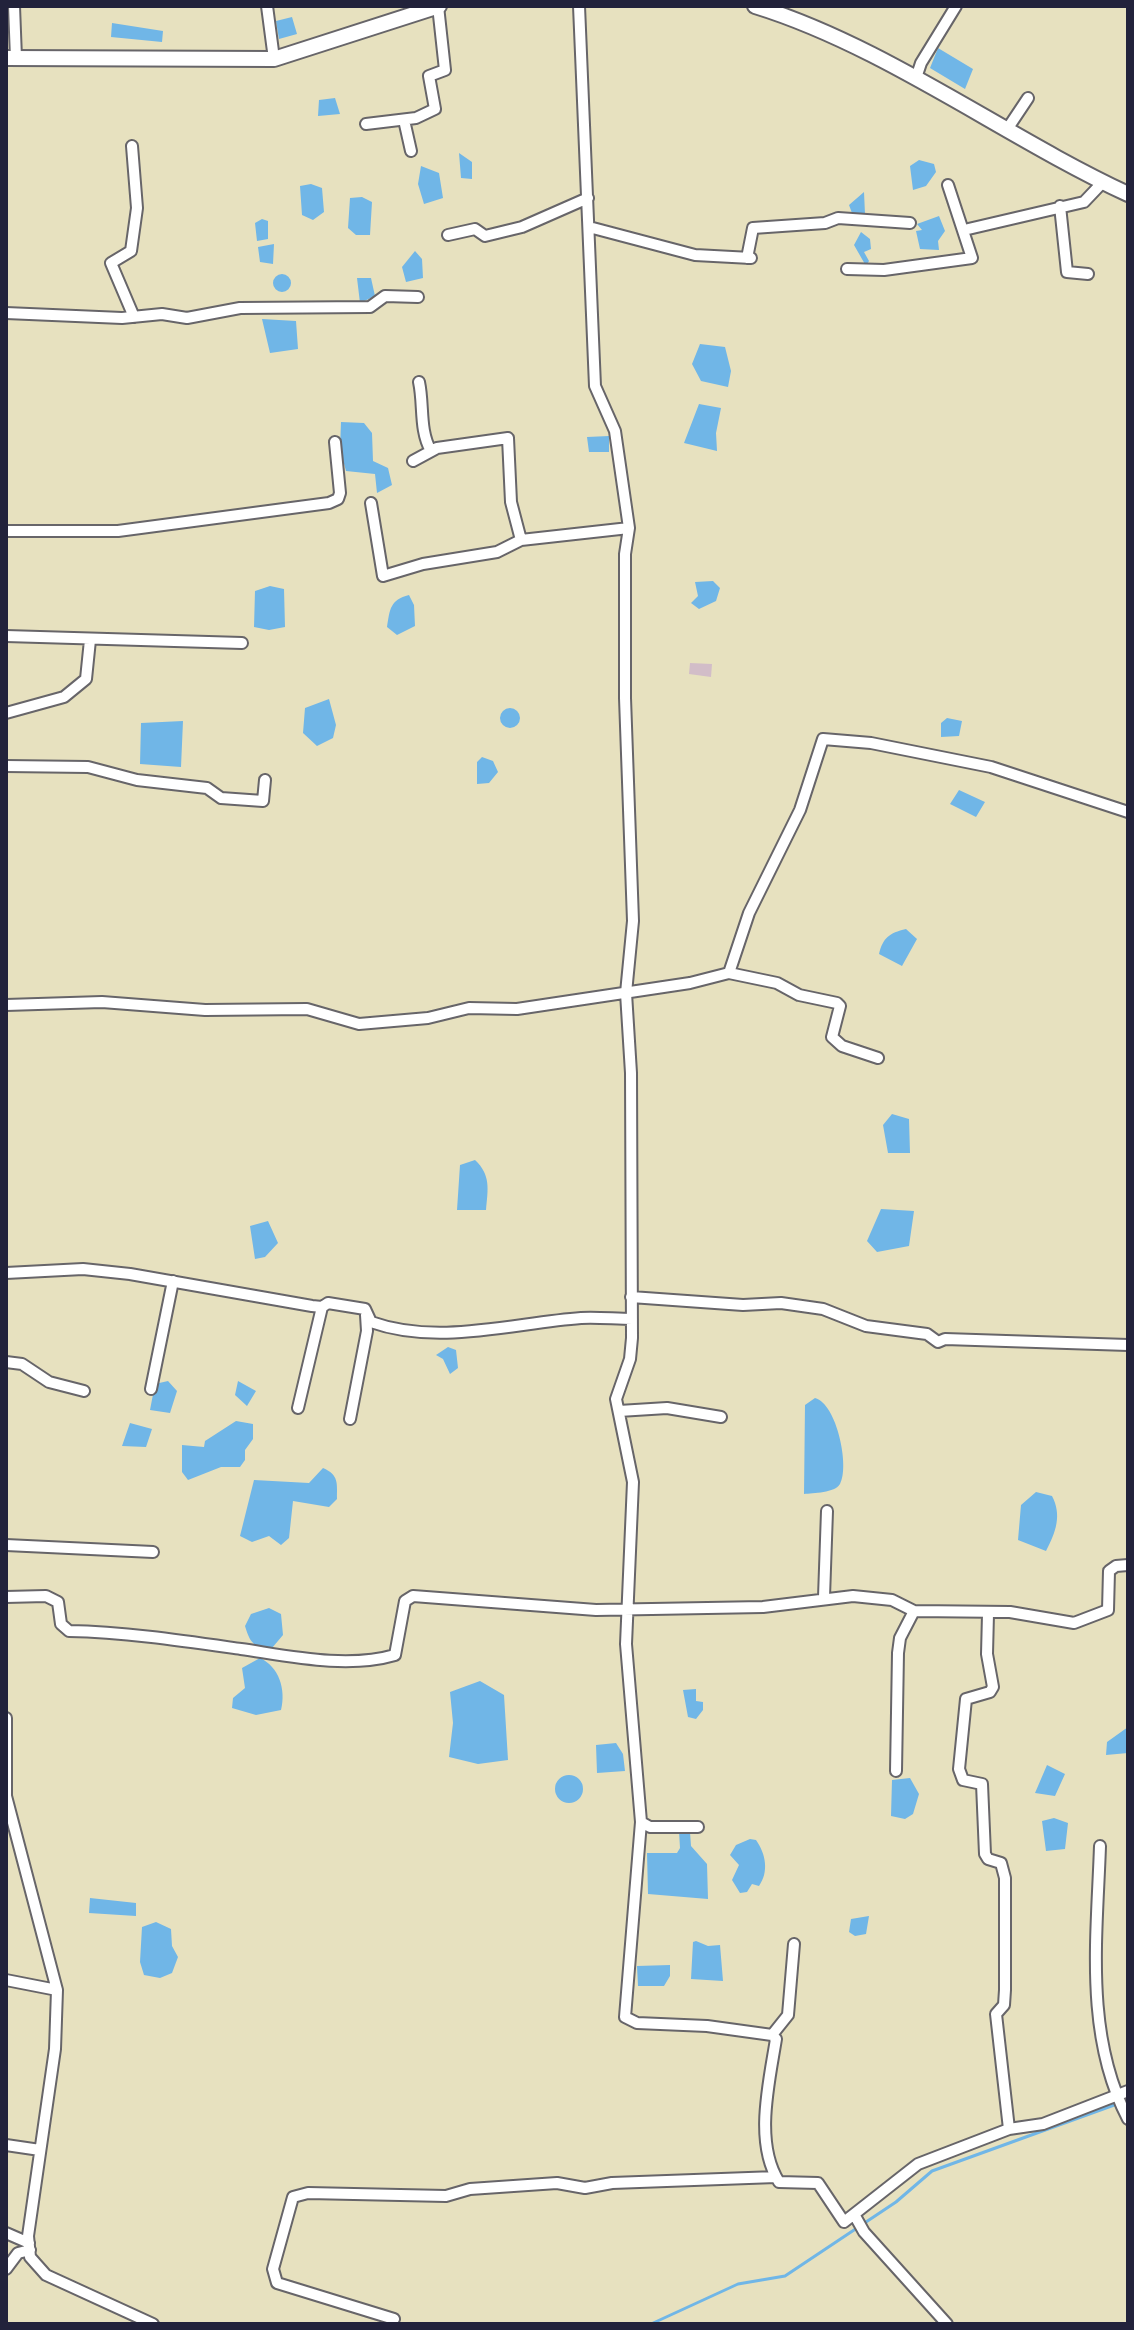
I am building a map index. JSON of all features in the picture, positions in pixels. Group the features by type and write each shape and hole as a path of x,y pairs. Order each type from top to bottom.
{"main road":[{"path":"11,58 274,59 439,6"},
{"path":"755,6 811,28 916,78 1128,194"}],"street":[{"path":"11,58 14,6"},
{"path":"267,6 274,59"},
{"path":"366,124 404,120 435,109 429,76 445,70 439,6"},
{"path":"579,6 595,386 615,431 629,528 625,554 625,698 633,921 626,993 631,1073 632,1319 630,1359 616,1399 633,1482 627,1608 631,1725 641,1822 625,2017 637,2023 707,2026 772,2035 776,2039 765,2143 770,2167 779,2182 818,2183 844,2222 918,2164 1009,2129 1043,2124 1122,2098"},
{"path":"916,78 921,63 956,6"},
{"path":"1008,128 1028,98"},
{"path":"404,120 411,151"},
{"path":"132,146 137,208 131,251 111,263 134,317"},
{"path":"964,230 1084,202 1103,182"},
{"path":"847,269 899,269 972,258 948,185"},
{"path":"448,235 475,229 485,236 522,227 588,198"},
{"path":"1060,206 1067,272 1088,274"},
{"path":"589,227 695,255 750,258 753,228 825,223 838,218 910,223"},
{"path":"6,313 134,317 162,314 187,318 240,308 370,307 385,296 418,297"},
{"path":"419,382 423,401 423,437 431,451"},
{"path":"413,461 431,451 508,438 511,502 521,540"},
{"path":"6,531 130,530 329,503 338,499 340,493 335,442"},
{"path":"371,503 383,576 423,564 497,552 521,540 629,528"},
{"path":"6,636 242,643"},
{"path":"6,713 64,697 86,679 90,640"},
{"path":"729,973 749,913 800,810 823,739 871,743 991,767 1128,812"},
{"path":"6,766 88,767 137,780 207,788 221,798 263,801 265,780"},
{"path":"6,1005 102,1002 205,1010 307,1009 359,1024 428,1018 469,1008 517,1009 626,993 729,973 777,983 799,995 837,1003 840,1006 832,1037 842,1046 878,1058"},
{"path":"6,1273 83,1269 322,1307"},
{"path":"151,1389 173,1281"},
{"path":"631,1297 743,1305 781,1303 823,1309 866,1326 927,1334 938,1342 945,1339 1128,1345"},
{"path":"298,1408 322,1307 328,1303 365,1309"},
{"path":"365,1309 371,1322 426,1331 471,1332 582,1318 632,1319"},
{"path":"350,1419 367,1331 365,1309"},
{"path":"6,1362 22,1364 49,1382 84,1391"},
{"path":"619,1411 667,1408 721,1417"},
{"path":"824,1597 827,1511"},
{"path":"6,1545 153,1552"},
{"path":"6,1597 46,1596 58,1602 61,1624 69,1631 319,1659 380,1660 395,1655 405,1601 413,1596 596,1610 763,1607 824,1597 892,1600 914,1611 1010,1612 1074,1623 1108,1610 1109,1571 1116,1566 1128,1565"},
{"path":"896,1771 898,1653 900,1638 914,1611"},
{"path":"988,1614 987,1654 993,1687 990,1692 966,1699 959,1769 963,1780 982,1784 985,1854 988,1859 1001,1863 1005,1878 1005,1990 1004,2005 996,2014 996,2034 1009,2129"},
{"path":"6,1718 7,1804 57,1990 55,2049 29,2246 35,2265 46,2275 153,2324"},
{"path":"641,1822 650,1827 698,1827"},
{"path":"1100,1846 1095,2001 1108,2066 1128,2119"},
{"path":"772,2035 788,2015 794,1944"},
{"path":"6,1980 57,1990"},
{"path":"6,2145 40,2150"},
{"path":"394,2319 277,2283 273,2269 293,2197 308,2193 446,2196 470,2189 557,2183 585,2188 612,2183 776,2177"},
{"path":"855,2216 864,2232 947,2324"},
{"path":"6,2233 29,2246"},
{"path":"6,2269 18,2253 29,2246"}],"shaded area":[{"path":"690,663 712,664 711,677 689,674"}],"water":[{"path":"292,17 297,34 279,39 276,21"},
{"path":"112,23 163,31 162,42 111,37"},
{"path":"938,48 973,69 965,89 930,68"},
{"path":"335,98 340,114 318,116 319,100"},
{"path":"459,153 472,162 472,179 461,178"},
{"path":"919,160 934,164 936,172 926,186 913,190 910,166"},
{"path":"421,166 439,173 443,198 424,204 418,184"},
{"path":"311,184 322,188 324,212 313,220 302,215 300,186"},
{"path":"864,192 865,214 862,217 852,213 849,205"},
{"path":"362,197 372,202 370,235 356,235 348,228 350,198"},
{"path":"939,216 945,231 938,241 939,250 920,249 916,231 922,230 917,224"},
{"path":"262,219 268,221 268,239 257,241 255,223"},
{"path":"861,232 870,239 871,249 864,252 869,261 866,266 854,245"},
{"path":"274,244 273,264 260,262 258,247"},
{"path":"415,251 422,259 423,278 406,282 402,267"},
{"path":"282,274 291,283 282,292 273,283"},
{"path":"357,278 371,278 375,296 360,303"},
{"path":"262,319 296,321 298,349 270,353"},
{"path":"700,344 725,347 731,371 728,387 701,381 692,364"},
{"path":"699,404 721,408 716,433 717,451 684,443"},
{"path":"341,422 364,423 372,433 373,461 388,468 392,485 377,493 375,474 346,471 340,449"},
{"path":"609,436 609,452 589,452 587,437"},
{"path":"713,581 720,588 716,601 699,609 691,603 698,596 695,582"},
{"path":"270,586 284,589 285,627 269,630 254,627 255,591"},
{"path":"409,595 414,605 415,626 397,635 387,627 390,610 394,603"},
{"path":"329,699 336,725 333,738 317,746 303,733 305,708"},
{"path":"510,708 517,711 520,718 517,725 510,728 503,725 500,718 503,711"},
{"path":"947,718 962,721 959,736 941,737 941,723"},
{"path":"183,721 181,767 140,764 141,723"},
{"path":"482,757 493,761 498,772 489,783 477,784 477,762"},
{"path":"959,790 985,802 976,817 950,804"},
{"path":"906,929 917,939 902,966 879,954 888,937"},
{"path":"892,1114 909,1119 910,1153 888,1153 883,1125"},
{"path":"475,1160 486,1177 486,1210 457,1210 460,1165"},
{"path":"881,1209 914,1211 909,1246 877,1252 867,1241"},
{"path":"268,1221 278,1243 265,1257 255,1259 250,1226"},
{"path":"448,1347 456,1350 458,1368 450,1374 443,1359 436,1355"},
{"path":"168,1381 177,1391 170,1413 150,1410 155,1384"},
{"path":"238,1381 256,1391 247,1406 235,1395"},
{"path":"815,1398 823,1403 835,1423 840,1437 843,1476 834,1489 804,1494 805,1405"},
{"path":"236,1421 253,1424 253,1439 245,1450 245,1460 240,1467 221,1467 188,1480 182,1472 182,1445 204,1447 205,1441"},
{"path":"130,1423 152,1429 146,1447 122,1446"},
{"path":"323,1468 332,1474 337,1484 337,1499 329,1507 293,1501 289,1538 281,1545 269,1536 252,1542 240,1536 254,1480 309,1483"},
{"path":"1036,1492 1052,1496 1057,1510 1055,1530 1046,1551 1018,1540 1021,1505"},
{"path":"269,1608 281,1614 283,1635 272,1648 254,1643 245,1626 251,1614"},
{"path":"260,1658 272,1667 280,1680 281,1710 256,1715 232,1708 233,1698 245,1688 242,1668"},
{"path":"480,1681 504,1695 508,1760 478,1764 449,1757 453,1723 450,1692"},
{"path":"696,1689 696,1701 703,1702 703,1710 696,1719 688,1717 683,1690"},
{"path":"1128,1727 1128,1753 1106,1755 1107,1742"},
{"path":"616,1743 623,1754 625,1771 597,1773 596,1745"},
{"path":"1047,1765 1065,1774 1055,1796 1035,1793"},
{"path":"569,1775 579,1779 583,1789 579,1799 569,1803 559,1799 555,1789 559,1779"},
{"path":"910,1778 919,1794 913,1814 905,1819 891,1816 892,1780"},
{"path":"1054,1818 1068,1823 1065,1849 1046,1851 1042,1821"},
{"path":"679,1831 690,1832 691,1846 707,1864 708,1899 648,1894 647,1853 677,1853 680,1848"},
{"path":"750,1839 756,1840 762,1851 764,1875 759,1886 752,1884 747,1892 740,1893 732,1880 739,1865 730,1855 736,1845"},
{"path":"90,1898 136,1903 136,1916 89,1913"},
{"path":"869,1916 866,1934 855,1936 849,1932 851,1919"},
{"path":"156,1922 171,1929 172,1946 178,1957 172,1973 160,1978 144,1975 140,1962 142,1927"},
{"path":"693,1942 708,1946 720,1945 723,1981 691,1979"},
{"path":"670,1965 670,1976 664,1986 638,1986 637,1966"}],"waterway":[{"path":"651,2324 738,2284 785,2276 896,2202 932,2171 1128,2100"}]}
